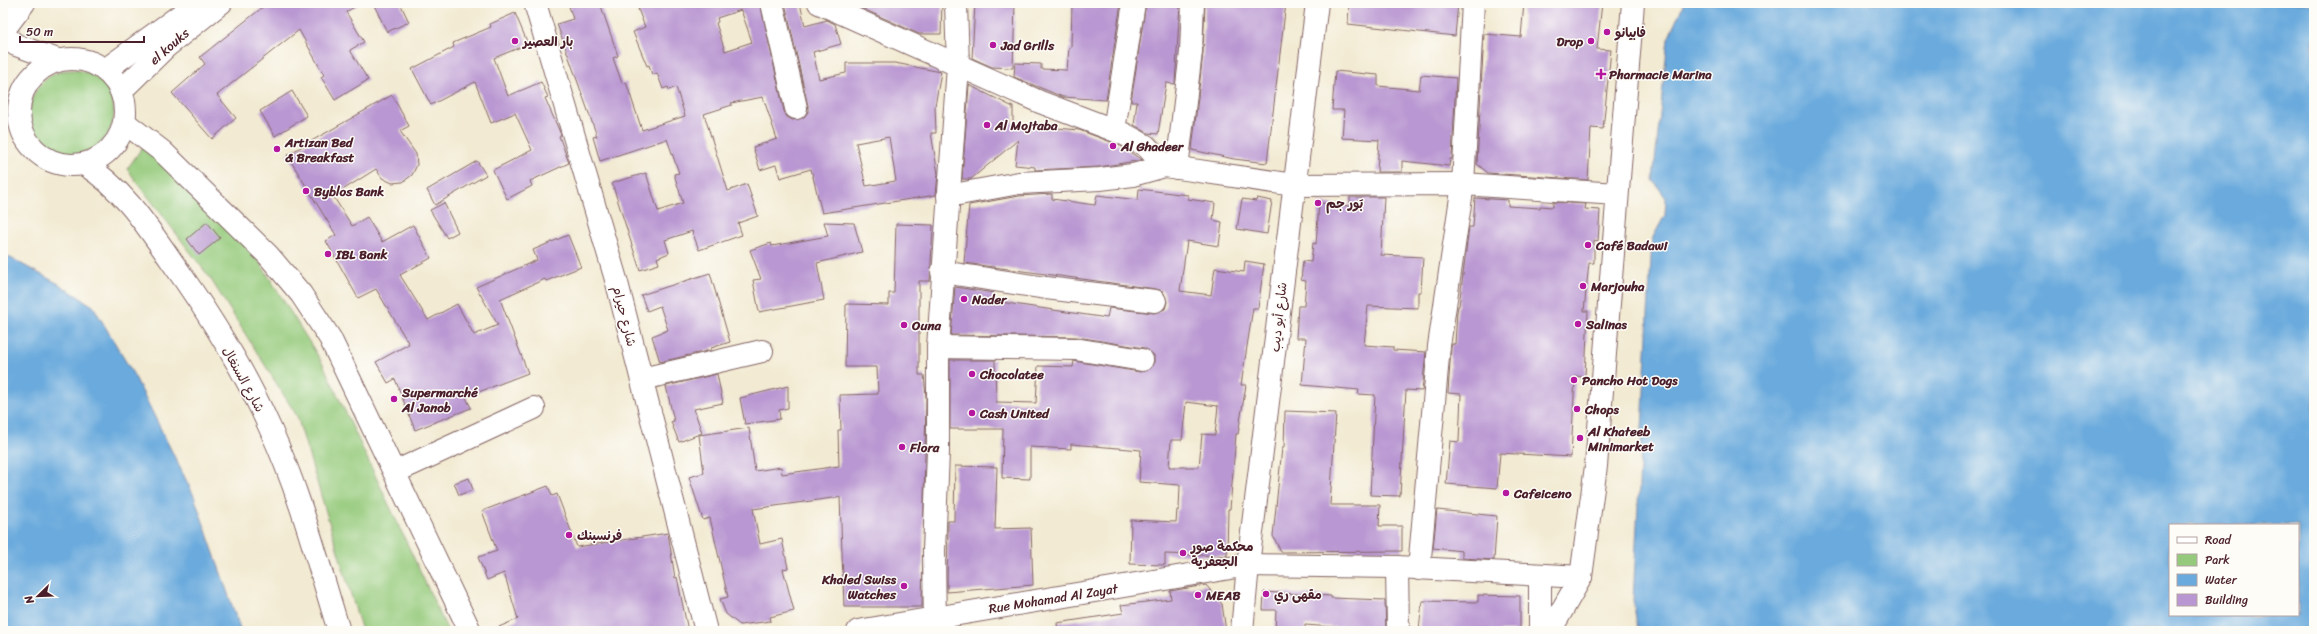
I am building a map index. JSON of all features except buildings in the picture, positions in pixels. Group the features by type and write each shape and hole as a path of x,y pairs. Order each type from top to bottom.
{"street":[{"path":"3,31 24,3"},
{"name":"el kouks","path":"105,70 197,3"},
{"name":"el kouks","path":"121,91 166,47 221,3"},
{"name":"شارع حيرام","path":"535,3 617,283 706,631"},
{"path":"772,3 796,108"},
{"path":"819,3 1040,102 1114,130 1146,146 1171,167"},
{"path":"935,624 934,551 938,452 938,347 942,272 958,66 956,3"},
{"path":"1114,130 1134,3"},
{"path":"1171,167 1191,52 1193,3"},
{"name":"شارع أبو ديب","path":"1242,631 1248,565 1317,3"},
{"path":"1419,569 1439,346 1463,184 1473,3"},
{"path":"1550,631 1581,577 1596,466 1633,3"},
{"path":"3,35 16,45 58,60 82,60 105,70 121,91 125,106 124,122 119,136 110,149 98,158 84,164 66,165 49,161 39,154 24,136 19,119 20,100 27,82 40,69 58,60"},
{"path":"3,98 19,119"},
{"path":"124,122 168,158 268,255 301,294 330,338 470,631"},
{"name":"شارع السنغال","path":"84,164 114,186 141,217 192,292 245,378 270,427 290,475 306,521 339,631"},
{"path":"948,196 1019,183 1100,179 1133,175 1171,167 1294,185 1463,184 1617,194"},
{"path":"942,272 1046,288 1155,301"},
{"path":"938,347 1075,349 1142,360"},
{"path":"642,379 762,350"},
{"path":"395,472 534,408"},
{"name":"Rue Mohamad Al Zayat","path":"858,631 935,624 1248,565 1397,567 1540,576 1581,577"},
{"path":"1397,567 1398,631"},
{"path":"1540,576 1540,631"}],"green space":[{"path":"72,70 88,73 102,82 111,96 114,112 111,128 102,142 88,151 72,154 56,151 42,142 33,128 30,112 33,96 42,82 56,73"},
{"path":"144,145 257,258 323,364 448,631 362,631 297,416 210,278 127,169"}],"water":[{"path":"1684,3 2314,3 2314,631 1638,631 1633,600 1652,239 1665,215 1666,198 1653,180 1668,39"},
{"path":"3,254 57,283 93,306 135,377 194,496 241,631 3,631"}],"place":[{"name":"فابيانو","path":"1607,32"},
{"name":"بار العصير","path":"515,41"},
{"name":"Drop","path":"1591,41"},
{"name":"Jad Grills","path":"993,45"},
{"name":"Pharmacie Marina","path":"1601,74"},
{"name":"Al Mojtaba","path":"987,125"},
{"name":"Al Ghadeer","path":"1113,146"},
{"name":"Artizan Bed & Breakfast","path":"277,149"},
{"name":"Byblos Bank","path":"306,191"},
{"name":"بَور جم","path":"1318,203"},
{"name":"Café Badawi","path":"1588,245"},
{"name":"IBL Bank","path":"328,254"},
{"name":"Marjouha","path":"1583,286"},
{"name":"Nader","path":"964,299"},
{"name":"Salinas","path":"1578,324"},
{"name":"Ouna","path":"904,325"},
{"name":"Chocolatee","path":"972,374"},
{"name":"Pancho Hot Dogs","path":"1574,380"},
{"name":"Supermarché Al Janob","path":"394,399"},
{"name":"Chops","path":"1577,409"},
{"name":"Cash United","path":"972,413"},
{"name":"Al Khateeb Minimarket","path":"1580,438"},
{"name":"Flora","path":"902,447"},
{"name":"Cafeiceno","path":"1506,493"},
{"name":"فرنسبنك","path":"569,535"},
{"name":"محكمة صور الجعفرية","path":"1183,553"},
{"name":"Khaled Swiss Watches","path":"904,586"},
{"name":"مقهى ري","path":"1266,594"},
{"name":"MEAB","path":"1198,595"}]}
